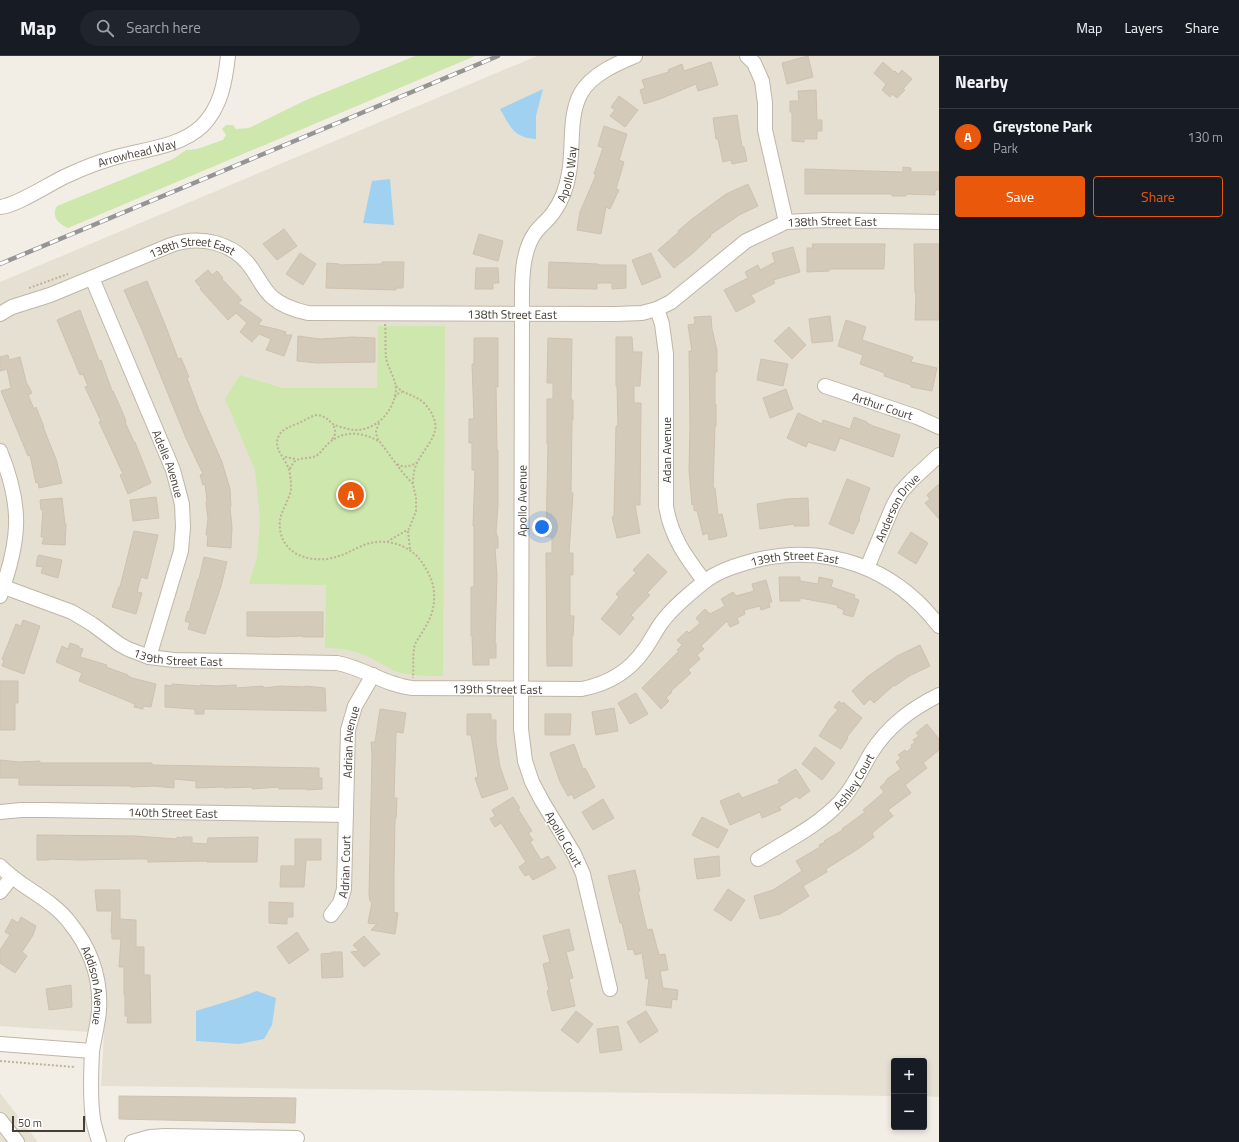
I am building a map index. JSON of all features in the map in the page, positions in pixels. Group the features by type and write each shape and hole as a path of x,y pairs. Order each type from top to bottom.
{"street":[{"name":"Arrowhead Way","path":"0,207 13,204 83,168 118,156 178,141 194,132 207,121 218,102 224,85 228,56"},
{"name":"Apollo Way","path":"522,313 523,269 526,257 535,234 554,212 562,197 572,159 573,117 580,94 591,80 619,63 635,56"},
{"path":"747,56 754,63 762,81 765,130 786,222"},
{"name":"138th Street East","path":"92,278 179,242 204,240 220,244 238,254 250,266 261,284 271,296 285,305 300,311 316,313 642,313 657,309 671,302 746,241 786,222 824,220 939,222"},
{"path":"0,314 12,307 50,295 92,278"},
{"name":"Adelle Avenue","path":"92,278 173,470 182,504 184,527 180,550 148,657"},
{"name":"Adan Avenue","path":"657,309 662,324 666,354 666,506 668,519 672,532 680,547 704,581"},
{"name":"Apollo Avenue","path":"521,689 522,313"},
{"name":"Arthur Court","path":"825,386 917,417 939,427"},
{"path":"0,452 12,485 17,521 13,555 2,591"},
{"name":"Anderson Drive","path":"867,568 893,506 901,492 939,455"},
{"name":"139th Street East","path":"2,591 72,612 92,624 119,644 148,657 174,660 337,663 356,667 393,685 412,688 582,690 606,683 633,664 644,650 661,622 704,581 720,572 738,565 782,555 794,554 820,556 845,560 867,568 892,581 907,593 922,606 939,626"},
{"name":"Adrian Avenue","path":"346,815 347,739 349,722 357,702 373,675"},
{"name":"Apollo Court","path":"521,689 522,740 528,771 536,791 574,854 581,869 586,884 610,989"},
{"name":"Ashley Court","path":"758,859 815,823 833,809 854,784 877,745 891,727 908,712 939,695"},
{"name":"140th Street East","path":"0,812 43,810 346,815"},
{"name":"Adrian Court","path":"331,914 340,903 344,889 346,815"},
{"name":"Addison Avenue","path":"0,866 12,877 47,900 62,913 77,931 89,952 96,973 99,997 99,1010 92,1051 93,1119 99,1142"},
{"path":"0,892 12,877"},
{"path":"0,1044 92,1051"},
{"path":"0,1120 18,1142"},
{"path":"132,1142 150,1137 165,1136 222,1140 297,1138"}],"path":[{"path":"29,288 69,273"},
{"path":"386,324 386,358 395,385 393,400 390,408 379,422 376,437 413,484"},
{"path":"395,385 402,392 423,402 431,413 435,422 434,436 414,470 413,484 417,506 408,531 410,549"},
{"path":"393,400 397,394 402,392"},
{"path":"379,441 333,424 325,417 318,415 286,428 280,434 277,441 278,448 290,470 291,490 281,515 279,525 283,541 295,553 309,558 330,559 370,543 387,542 410,549 417,556 426,568 433,585 434,608 415,646 412,688"},
{"path":"331,440 367,428 379,422"},
{"path":"284,457 288,459 298,459 316,456 335,437 333,424"},
{"path":"290,470 293,463 298,459"},
{"path":"396,464 408,467 418,462"},
{"path":"387,542 408,531"},
{"path":"0,1061 74,1067"}],"shaded area":[{"path":"537,56 939,56 939,1097 927,1096 927,1058 891,1058 891,1096 101,1086 104,1033 0,1026 0,282"},
{"path":"0,1093 38,1142 0,1142"}],"green space":[{"path":"415,56 475,56 68,228 56,219 55,210 57,206 173,159 186,150 197,149 223,140 226,135 222,129 226,125 233,125 236,129 249,128 306,100"},
{"path":"378,326 445,326 443,676 414,675 397,672 356,652 344,649 325,648 326,585 249,584 257,557 260,520 255,470 225,399 240,375 282,388 377,388"}],"water":[{"path":"543,89 536,116 536,139 517,134 510,126 500,109"},
{"path":"390,179 394,225 363,223 372,181"},
{"path":"257,991 276,998 272,1025 264,1039 239,1044 196,1041 196,1011"}],"building":[{"path":"808,56 813,77 787,84 782,63"},
{"path":"711,62 718,85 698,91 696,84 644,104 640,90 645,88 642,80 669,72 668,70 682,64 684,71"},
{"path":"883,62 894,72 895,71 898,74 902,70 912,79 903,89 905,90 897,98 892,94 890,97 882,90 886,84 874,73"},
{"path":"816,90 817,120 822,120 822,131 817,131 817,139 804,139 804,142 792,141 792,112 790,112 790,101 799,101 798,91"},
{"path":"619,96 638,110 625,127 610,116 615,110 611,107"},
{"path":"737,115 742,147 744,147 747,161 732,164 731,160 723,162 718,139 716,139 713,118"},
{"path":"604,126 627,134 619,160 624,162 616,189 619,190 610,209 606,207 601,234 577,230 580,212 596,175 594,174 603,148 598,146"},
{"path":"903,167 911,168 911,172 939,172 939,190 935,190 935,195 906,194 906,196 892,196 892,194 805,194 805,169 903,172"},
{"path":"748,184 758,206 739,215 710,235 711,236 693,253 674,268 658,250 692,219 726,194"},
{"path":"284,229 297,246 277,260 263,244"},
{"path":"479,234 503,241 498,261 473,254"},
{"path":"812,244 885,244 884,269 829,269 829,271 807,272 807,248 813,248"},
{"path":"914,244 939,244 939,320 915,320 916,293"},
{"path":"793,247 800,272 773,280 775,283 751,295 755,302 736,312 724,290 748,278 745,272 758,265 760,270 775,262 772,253"},
{"path":"300,253 316,264 303,285 286,274"},
{"path":"651,253 661,277 642,285 632,260"},
{"path":"382,262 404,262 403,288 396,288 396,290 326,288 327,263 339,265 382,264"},
{"path":"549,262 626,265 626,288 612,289 612,283 597,283 597,289 548,288"},
{"path":"476,268 498,268 499,283 493,283 493,289 475,289"},
{"path":"208,270 212,275 217,271 223,278 222,279 242,300 238,303 262,320 258,325 286,332 285,335 292,335 284,356 266,350 271,339 259,334 252,342 240,332 247,323 236,313 228,320 200,289 201,288 195,281"},
{"path":"147,281 178,359 181,358 189,377 187,378 199,410 222,462 230,489 232,527 231,548 207,546 207,501 205,484 203,485 200,475 203,474 186,438 124,290"},
{"path":"80,310 99,361 101,360 112,391 135,442 151,483 128,494 120,475 123,474 85,387 88,386 83,374 80,375 57,320"},
{"path":"711,316 712,329 717,350 717,372 715,372 716,426 713,488 715,488 718,515 722,514 727,536 709,540 708,533 703,535 697,510 694,511 694,504 692,505 689,470 689,351 692,351 688,325 695,324 694,317"},
{"path":"830,316 833,341 812,343 809,319"},
{"path":"846,320 866,327 862,340 913,357 911,362 937,368 932,391 911,387 911,385 884,376 885,373 860,364 863,355 838,346"},
{"path":"789,327 806,345 792,359 774,341"},
{"path":"298,336 320,339 353,337 375,338 375,362 317,363 297,361"},
{"path":"616,337 632,337 633,352 642,352 640,386 634,386 634,403 641,403 640,505 635,505 640,533 617,538 612,517 614,516 616,426 618,426"},
{"path":"474,338 498,338 498,387 496,387 498,505 496,533 498,538 498,548 495,548 497,575 496,658 489,658 489,665 473,665 471,636 471,587 474,587 473,526 475,470 472,470 472,443 469,443 469,419 474,419 472,364 474,364"},
{"path":"548,338 572,339 571,400 573,400 573,420 571,493 573,493 569,553 573,553 573,575 570,575 570,616 574,616 572,666 547,666 546,553 552,553 552,537 546,537 548,444 547,399 553,399 553,383 547,383"},
{"path":"8,355 9,360 20,357 27,385 32,393 28,395 34,409 36,407 44,427 56,459 62,483 39,488 38,482 36,483 30,455 28,456 1,391 11,388 7,369 0,371 0,357"},
{"path":"761,359 788,364 783,386 757,380"},
{"path":"786,389 793,409 770,418 763,398"},
{"path":"798,413 822,424 823,420 850,429 854,417 873,426 900,435 893,457 840,438 835,451 808,442 806,447 787,438"},
{"path":"847,479 870,488 859,518 860,519 853,534 829,524"},
{"path":"939,484 939,519 925,503 930,499 927,495"},
{"path":"156,497 159,518 133,521 130,500"},
{"path":"62,498 66,524 65,545 42,544 44,537 41,537 43,510 41,510 40,500"},
{"path":"808,498 809,526 794,526 794,524 760,529 757,504 787,499"},
{"path":"134,531 158,535 147,579 141,577 137,592 142,593 136,614 112,607 120,587"},
{"path":"911,532 928,543 916,564 898,553"},
{"path":"648,554 667,572 647,593 650,595 631,615 634,618 620,635 601,619 619,597 616,594 636,573 633,570"},
{"path":"39,555 62,560 58,578 41,573 43,567 36,566"},
{"path":"204,557 227,562 221,586 205,634 188,629 190,623 185,621 199,579"},
{"path":"779,577 800,577 800,581 818,584 819,577 833,580 831,587 855,595 854,598 859,600 853,617 843,614 844,610 837,607 838,605 800,598 800,601 780,601"},
{"path":"766,580 772,602 769,602 770,607 761,610 760,606 744,610 745,614 737,618 739,623 730,627 727,621 701,646 704,649 697,655 700,659 688,670 691,673 671,691 672,692 666,698 669,701 661,709 642,688 679,651 677,650 682,645 677,640 687,631 689,633 700,623 696,618 705,609 710,614 725,606 721,599 733,592 736,596 754,591 752,584"},
{"path":"247,612 323,612 323,637 247,636"},
{"path":"23,620 40,626 24,674 2,666 4,660 2,659 16,624 21,626"},
{"path":"70,643 83,649 80,657 107,665 106,667 128,675 132,678 156,684 151,707 143,706 143,709 134,707 135,704 79,681 82,673 56,662 62,646 68,649"},
{"path":"920,645 930,666 909,676 895,686 894,685 874,703 870,699 864,705 852,691 867,677 897,656"},
{"path":"0,681 18,681 18,703 15,703 15,730 0,730"},
{"path":"172,684 200,686 236,685 236,688 263,686 263,688 305,686 325,688 326,711 204,709 204,714 195,714 195,709 165,707 165,685 172,686"},
{"path":"636,693 648,714 630,724 618,703"},
{"path":"839,701 842,704 843,702 862,718 847,737 848,738 841,749 819,736 829,720 838,710 834,707"},
{"path":"614,708 618,731 596,735 592,712"},
{"path":"380,709 406,713 403,733 396,732 394,798 397,798 395,819 394,912 398,913 395,934 371,930 377,924 368,923 372,902 370,901 369,895 371,742 375,742"},
{"path":"467,714 491,714 491,720 496,720 496,742 500,767 508,789 482,798 475,778 478,777 471,735 467,735"},
{"path":"545,714 571,714 570,735 545,735"},
{"path":"927,724 939,739 939,750 923,763 927,768 905,785 911,793 888,810 893,816 872,833 874,837 826,869 827,872 803,886 809,896 780,914 760,919 754,896 773,890 802,871 796,861 820,847 819,845 825,842 824,841 843,830 842,829 865,812 863,810 884,792 880,787 887,779 901,769 896,762 901,758 898,755 905,750 907,752 912,747 911,745 915,743 913,740 919,736 916,733"},
{"path":"574,744 583,769 585,768 595,787 574,799 572,794 568,796 560,782 550,753"},
{"path":"815,747 835,763 822,780 802,764"},
{"path":"0,760 20,762 40,761 40,763 152,763 152,765 319,768 319,778 322,778 322,789 279,789 279,787 252,789 252,787 196,788 196,781 174,779 174,788 154,786 19,785 19,778 0,778"},
{"path":"796,769 810,791 799,799 797,796 779,807 781,810 762,818 760,812 730,825 720,801 739,793 742,798 780,783 778,780"},
{"path":"513,797 520,808 518,809 532,831 528,833 533,840 530,842 541,860 548,856 556,868 533,880 529,874 525,876 519,867 526,862 501,823 495,827 490,819 495,816 492,810"},
{"path":"603,799 614,818 593,830 582,812"},
{"path":"702,817 728,830 718,848 692,835"},
{"path":"37,835 135,836 177,839 177,837 192,837 192,843 207,844 208,838 258,837 257,862 148,862 148,859 37,860"},
{"path":"295,839 321,839 321,860 306,860 304,887 280,887 281,866 295,866"},
{"path":"719,856 720,876 697,879 694,859"},
{"path":"635,870 647,930 652,929 659,955 665,954 668,970 660,971 663,988 678,990 677,1000 672,999 671,1008 646,1005 649,978 646,979 642,953 635,955 633,949 628,950 622,923 620,923 608,876"},
{"path":"728,889 745,900 731,921 714,910"},
{"path":"95,890 120,890 120,919 136,920 136,947 144,947 144,975 150,975 151,1023 127,1023 128,1016 125,1016 124,967 119,967 121,939 112,939 112,911 97,911"},
{"path":"269,902 293,903 293,917 287,917 287,924 269,923"},
{"path":"21,917 36,926 33,935 22,952 27,956 15,973 0,963 0,950 10,935 5,932 12,919 18,923"},
{"path":"569,929 574,950 566,952 573,978 569,979 575,1006 552,1011 543,964 550,962 543,936"},
{"path":"297,932 309,950 289,964 277,947"},
{"path":"364,936 380,954 364,967 351,952 359,951 353,945"},
{"path":"342,952 343,977 322,978 321,954"},
{"path":"71,985 72,1007 49,1010 46,989"},
{"path":"576,1011 593,1024 578,1043 561,1030"},
{"path":"646,1011 658,1031 640,1043 627,1022"},
{"path":"618,1026 622,1050 600,1053 597,1029"},
{"path":"119,1096 296,1098 295,1123 119,1119"}],"railway":[{"path":"0,264 498,56"}],"place":[{"name":"Greystone Park","path":"351,495"}]}
